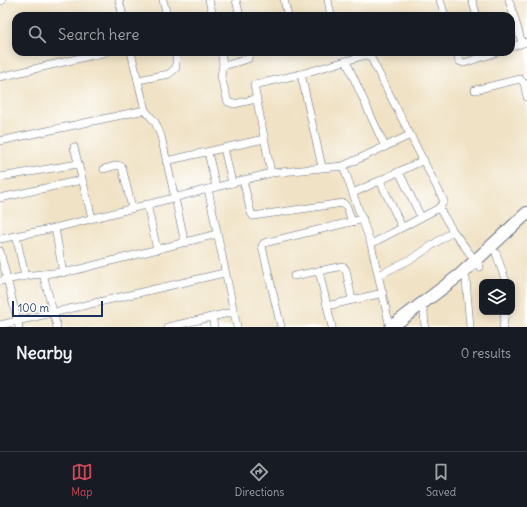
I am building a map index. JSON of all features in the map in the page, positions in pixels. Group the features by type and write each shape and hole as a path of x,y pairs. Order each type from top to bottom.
{"highway":[{"path":"403,327 466,279 478,264 527,213"},
{"path":"390,327 496,252 527,224"}],"street":[{"path":"119,0 122,12"},
{"path":"163,0 166,12"},
{"path":"209,0 212,12"},
{"path":"236,0 239,12"},
{"path":"284,0 287,12"},
{"path":"328,0 331,12"},
{"path":"440,0 444,12"},
{"path":"472,0 476,12"},
{"path":"509,0 513,12"},
{"path":"515,16 525,43 515,46"},
{"path":"0,77 89,56"},
{"path":"132,56 145,110 159,130 185,242"},
{"path":"138,80 169,74 176,68 176,56"},
{"path":"222,56 223,66 221,77 228,102 234,104 256,98"},
{"path":"223,66 248,59 248,56"},
{"path":"271,173 254,88 256,83 301,74 363,56"},
{"path":"370,56 444,201 439,208 372,244"},
{"path":"457,56 459,61 464,63 483,56"},
{"path":"346,62 385,147"},
{"path":"301,74 322,167"},
{"path":"475,90 520,79 524,83 527,97"},
{"path":"0,141 145,110"},
{"path":"0,239 55,228 271,173 343,166 410,135"},
{"path":"166,161 264,140"},
{"path":"74,148 92,218"},
{"path":"224,148 232,183"},
{"path":"208,152 216,187"},
{"path":"353,193 424,160"},
{"path":"0,177 78,164"},
{"path":"104,169 120,165 122,167 132,208"},
{"path":"343,166 372,244 380,274 390,327"},
{"path":"399,172 421,217"},
{"path":"0,198 82,180"},
{"path":"243,180 250,213 254,216 344,203 347,207 352,222"},
{"path":"380,181 402,227"},
{"path":"208,189 224,273 237,327"},
{"path":"147,204 157,250"},
{"path":"439,208 453,231 478,264"},
{"path":"281,327 263,244 267,241 363,219"},
{"path":"55,228 63,273"},
{"path":"380,274 415,257 453,231"},
{"path":"4,280 25,276 63,273 217,234"},
{"path":"16,236 25,276"},
{"path":"0,251 4,280 18,324"},
{"path":"496,252 505,279"},
{"path":"294,276 341,266 345,267 352,300"},
{"path":"319,271 332,327"},
{"path":"0,325 18,324 54,313 224,273"},
{"path":"43,274 57,327"},
{"path":"466,279 470,327"},
{"path":"327,306 383,293"},
{"path":"171,327 233,312"},
{"path":"424,312 425,327"},
{"path":"503,327 505,315"},
{"path":"212,317 214,327"}]}
